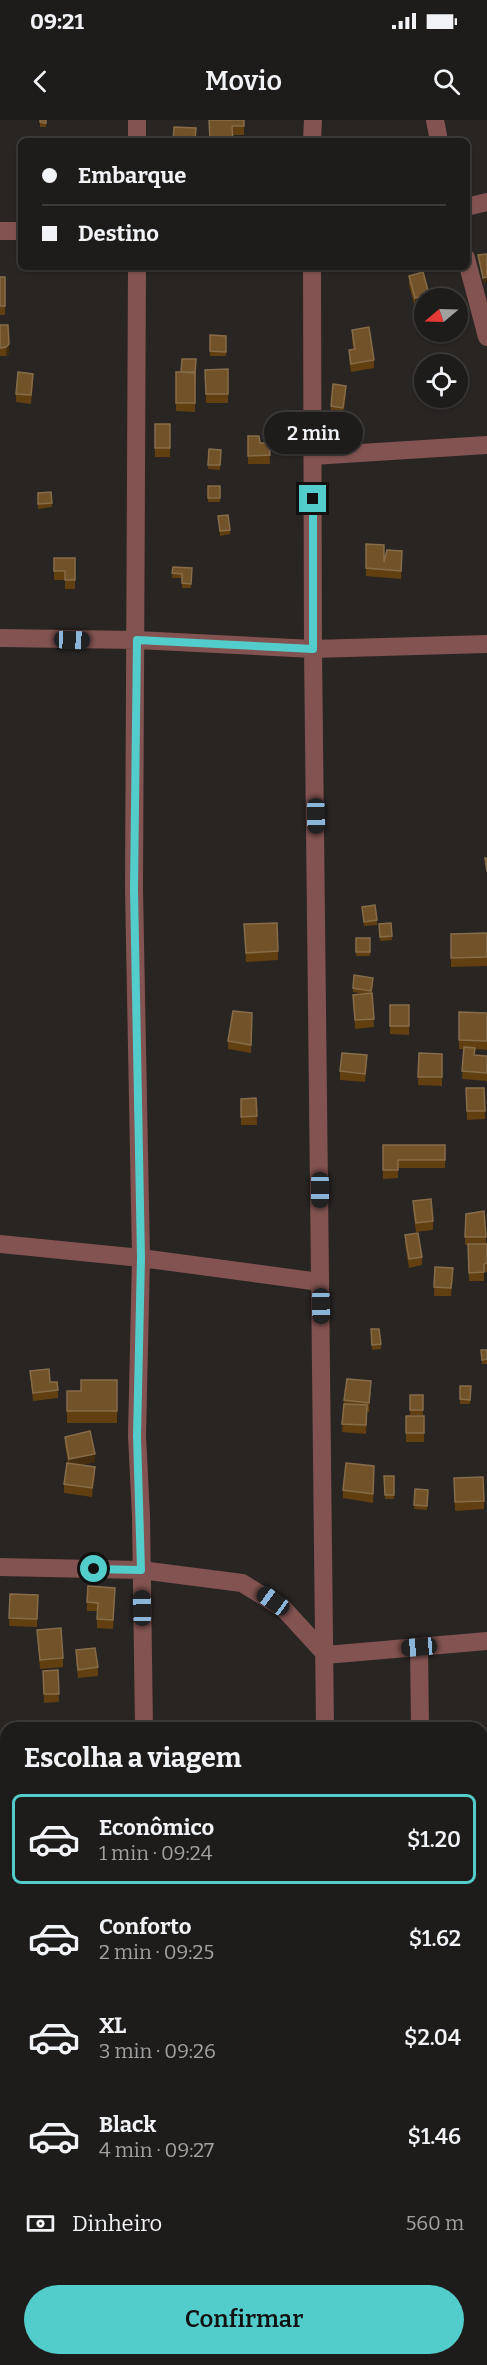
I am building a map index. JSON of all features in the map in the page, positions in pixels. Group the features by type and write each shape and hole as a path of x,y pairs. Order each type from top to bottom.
{"street":[{"path":"137,120 137,138"},
{"path":"312,138 313,120"},
{"path":"435,120 438,138"},
{"path":"470,206 487,202"},
{"path":"0,231 18,231"},
{"path":"137,270 134,889 141,1258 137,1436 144,1722"},
{"path":"312,270 313,649 325,1722"},
{"path":"469,270 487,337"},
{"path":"313,456 487,445"},
{"path":"0,638 137,640 313,649 487,644"},
{"path":"0,1244 141,1258 320,1282"},
{"path":"0,1567 141,1570 242,1583 262,1593 284,1609 326,1655"},
{"path":"326,1655 487,1641"},
{"path":"419,1647 420,1722"}],"building":[{"path":"209,120 244,120 244,126 232,126 233,138 210,138"},
{"path":"174,127 196,128 195,138 173,138"},
{"path":"487,254 487,277 483,278 478,255"},
{"path":"423,272 427,288 414,288 414,294 409,276"},
{"path":"0,277 5,277 5,306 0,306"},
{"path":"0,325 8,325 9,344 0,348"},
{"path":"369,327 374,360 351,364 349,350 355,349 352,330"},
{"path":"210,335 226,336 226,352 210,351"},
{"path":"182,359 196,359 195,373 181,372"},
{"path":"228,369 228,394 206,394 205,370"},
{"path":"18,372 33,374 31,395 16,394"},
{"path":"176,372 195,372 195,403 176,403"},
{"path":"333,384 346,386 343,408 331,406"},
{"path":"155,424 170,424 170,448 155,448"},
{"path":"248,436 259,436 260,443 269,443 270,455 248,456"},
{"path":"209,449 221,450 220,465 208,465"},
{"path":"208,486 220,486 220,498 208,498"},
{"path":"51,492 52,503 38,504 38,493"},
{"path":"228,515 230,530 220,531 218,516"},
{"path":"366,544 384,545 384,562 387,550 402,551 401,571 366,568"},
{"path":"54,558 75,558 75,580 65,580 65,571 54,571"},
{"path":"173,567 192,568 191,584 182,583 182,574 172,573"},
{"path":"375,905 377,920 364,922 362,907"},
{"path":"277,923 278,951 246,953 244,924"},
{"path":"391,923 392,936 380,937 379,924"},
{"path":"487,933 487,957 451,958 451,934"},
{"path":"356,938 370,938 370,952 356,952"},
{"path":"354,975 373,978 371,991 353,988"},
{"path":"372,993 374,1019 355,1020 353,995"},
{"path":"390,1005 409,1005 409,1026 390,1026"},
{"path":"233,1011 252,1013 251,1045 228,1041"},
{"path":"459,1012 487,1013 487,1041 459,1040"},
{"path":"464,1047 475,1048 474,1055 487,1056 487,1073 462,1071"},
{"path":"342,1053 367,1055 365,1074 340,1071"},
{"path":"419,1053 442,1054 442,1077 418,1077"},
{"path":"466,1088 484,1088 485,1111 467,1111"},
{"path":"256,1098 257,1116 241,1117 241,1099"},
{"path":"383,1145 445,1145 445,1160 398,1160 398,1170 383,1170"},
{"path":"431,1199 433,1221 416,1223 413,1201"},
{"path":"484,1211 486,1237 465,1237 466,1214"},
{"path":"418,1233 422,1257 409,1259 405,1235"},
{"path":"468,1244 487,1244 487,1263 484,1264 484,1272 469,1273"},
{"path":"435,1267 453,1268 451,1288 434,1287"},
{"path":"371,1329 379,1329 381,1344 372,1345"},
{"path":"481,1350 487,1350 487,1359 482,1360"},
{"path":"49,1369 50,1382 57,1382 58,1390 33,1393 30,1371"},
{"path":"347,1379 371,1381 369,1403 344,1400"},
{"path":"81,1380 117,1380 117,1411 67,1411 67,1391 81,1391"},
{"path":"460,1386 471,1386 470,1400 460,1399"},
{"path":"410,1395 423,1395 423,1410 410,1410"},
{"path":"344,1404 367,1405 366,1425 342,1424"},
{"path":"406,1416 424,1416 424,1433 406,1433"},
{"path":"90,1431 95,1454 69,1459 65,1437"},
{"path":"67,1463 95,1467 92,1488 64,1484"},
{"path":"346,1463 374,1466 373,1494 343,1490"},
{"path":"384,1476 394,1476 394,1495 385,1495"},
{"path":"483,1477 484,1501 455,1502 454,1478"},
{"path":"415,1489 428,1490 427,1506 414,1505"},
{"path":"88,1586 115,1588 113,1620 97,1619 98,1603 87,1602"},
{"path":"10,1594 38,1595 37,1619 9,1618"},
{"path":"61,1628 63,1658 40,1660 37,1630"},
{"path":"95,1648 98,1667 78,1670 76,1650"},
{"path":"58,1670 59,1694 44,1694 43,1671"}],"route":[{"path":"94,1569 141,1570 137,1436 141,1258 139,1042 134,889 137,640 313,649 313,499"}]}
